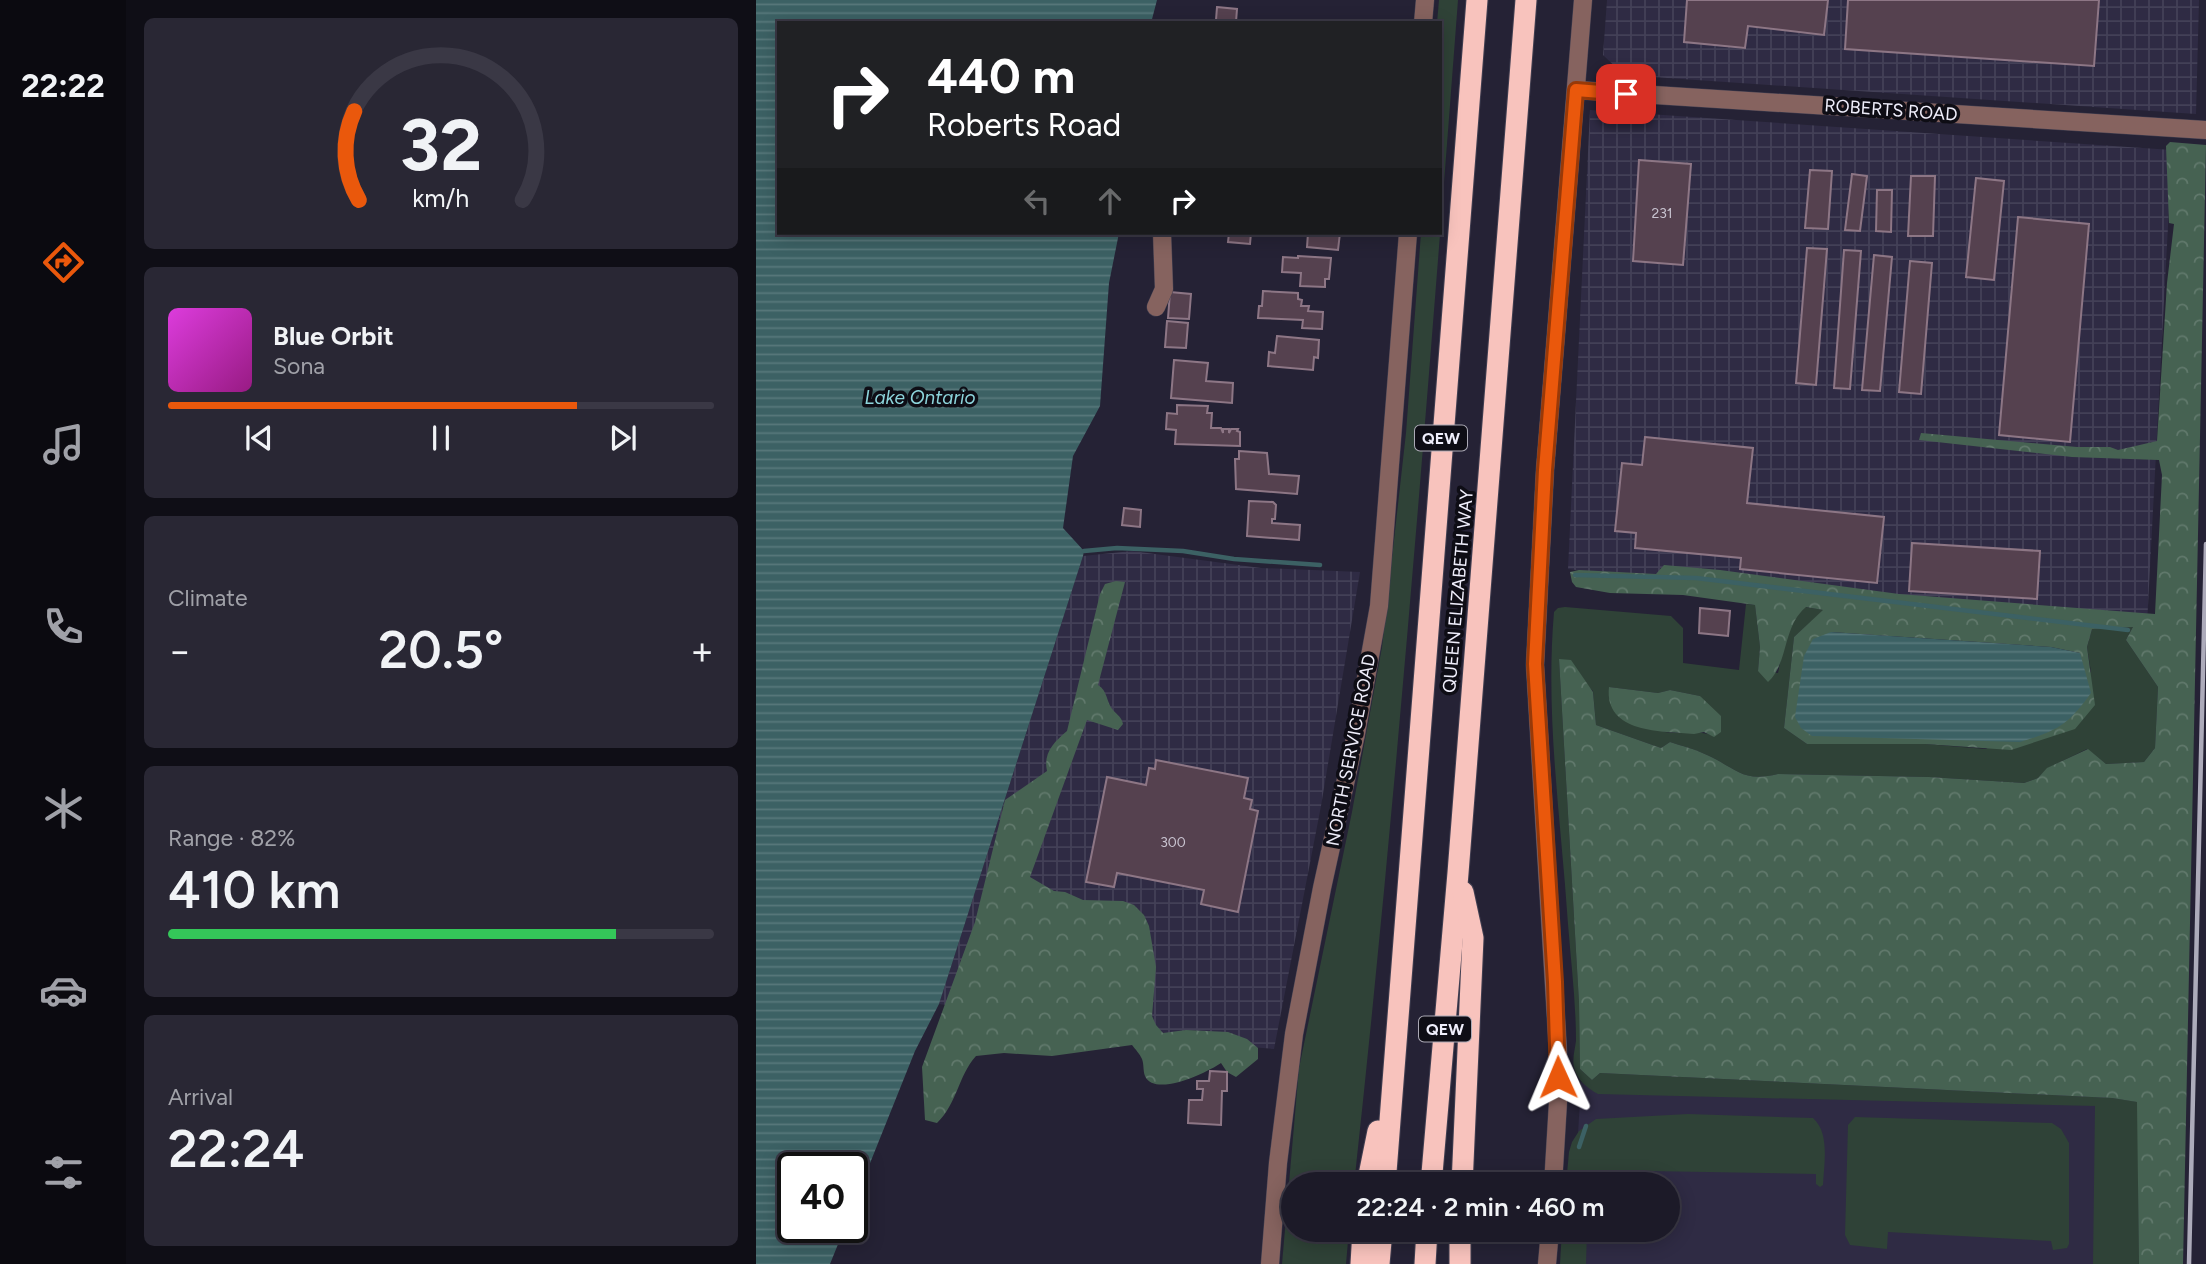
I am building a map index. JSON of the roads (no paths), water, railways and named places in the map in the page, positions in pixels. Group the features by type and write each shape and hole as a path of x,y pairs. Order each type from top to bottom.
{"highway":[{"name":"QUEEN ELIZABETH WAY","path":"1386,1172 1477,0"},
{"name":"QUEEN ELIZABETH WAY","path":"1432,1172 1526,0"},
{"path":"1458,873 1473,938 1463,1172"},
{"path":"1370,1172 1394,1064"},
{"path":"1361,1264 1362,1242"},
{"path":"1380,1264 1381,1242"},
{"path":"1424,1264 1426,1242"},
{"path":"1460,1242 1460,1264"}],"street":[{"path":"1423,21 1425,0"},
{"path":"1554,1172 1558,1052 1535,664 1544,484 1583,0"},
{"name":"ROBERTS ROAD","path":"1576,90 2206,130"},
{"path":"1156,307 1164,289 1162,235"},
{"name":"NORTH SERVICE ROAD","path":"1270,1264 1278,1163 1294,1034 1322,888 1356,734 1379,606 1408,235"},
{"path":"1547,1264 1549,1242"}],"water":[{"name":"Lake Ontario","path":"756,0 1157,0 1152,21 777,21 777,235 1119,235 1109,283 1100,406 1073,456 1063,528 1084,551 1083,556 939,1004 915,1051 868,1168 868,1152 777,1152 777,1243 839,1243 830,1264 756,1264"},
{"path":"1831,632 2051,647 2080,653 2091,693 2061,725 2020,742 1812,736 1801,728 1795,717 1804,656 1813,639"}],"waterway":[{"path":"1084,551 1117,548 1183,551 1234,559 1320,565"},
{"path":"1575,575 1696,578 2128,630"},
{"path":"1579,1147 1586,1126"}],"railway":[{"path":"2189,1264 2206,544"}]}
